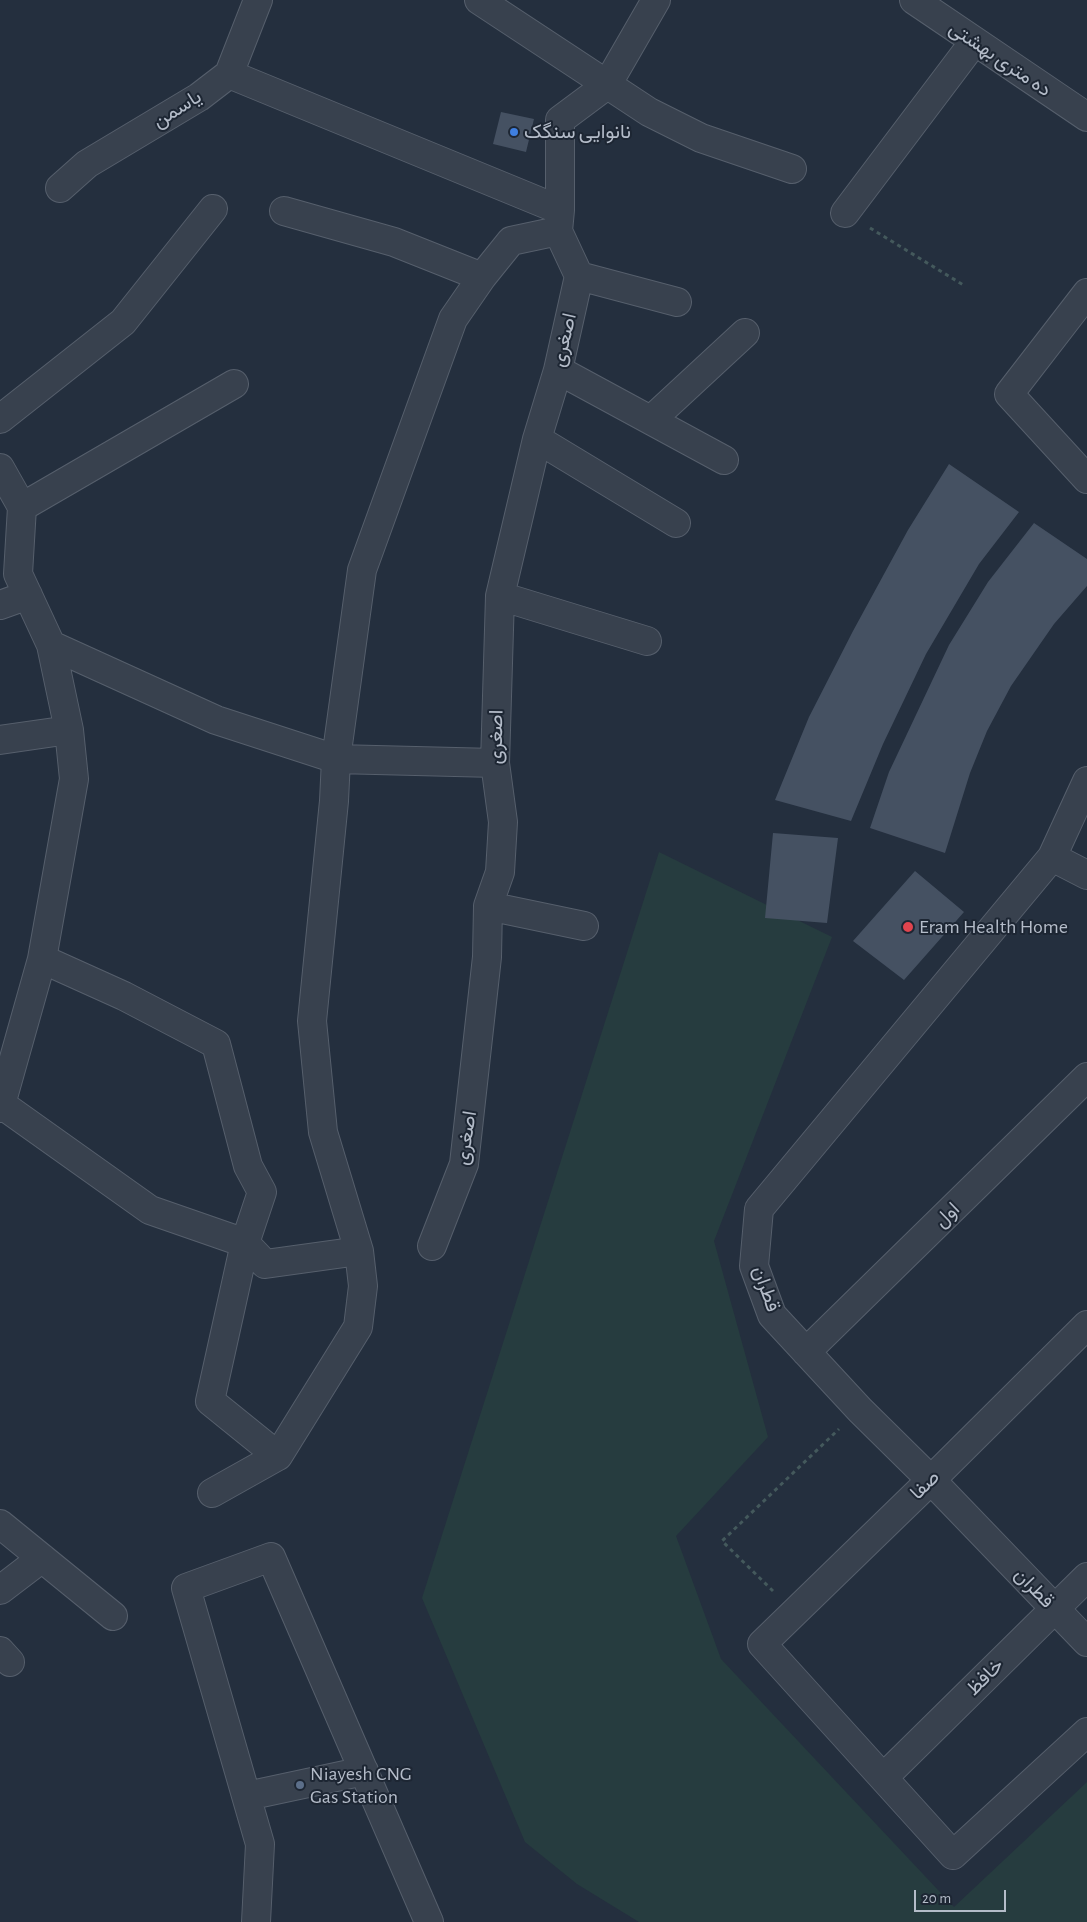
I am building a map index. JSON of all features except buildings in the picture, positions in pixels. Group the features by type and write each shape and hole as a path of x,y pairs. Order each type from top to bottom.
{"street":[{"path":"479,0 649,112 701,138 792,169"},
{"path":"656,0 607,84 560,120 559,221 578,276 677,302"},
{"name":"ده متری بهشتی","path":"914,0 1087,117"},
{"path":"256,1 229,74 559,221"},
{"path":"844,213 974,42"},
{"name":"یاسمن","path":"60,188 87,164 199,97 229,74"},
{"path":"0,419 122,322 213,210"},
{"path":"284,211 394,242 482,277"},
{"path":"212,1493 278,1456 358,1327 363,1286 359,1251 323,1132 312,1021 334,801 336,759 362,570 453,319 482,277 511,241 559,221"},
{"name":"اصغری","path":"432,1246 464,1164 488,957 488,906 500,872 502,822 495,764 500,596 536,439 558,370 578,276"},
{"path":"1087,294 1009,394 1087,479"},
{"path":"651,420 745,333"},
{"path":"558,370 724,460"},
{"path":"11,510 234,384"},
{"path":"536,439 676,523"},
{"path":"0,468 20,536 18,574 51,645 69,730 74,779 42,959 2,1094 150,1210 245,1243 265,1264 359,1251"},
{"path":"0,605 28,595"},
{"path":"500,596 648,641"},
{"path":"51,645 216,720 336,759 495,764"},
{"path":"0,740 69,730"},
{"name":"قطران","path":"1087,781 1052,857 759,1209 754,1266 772,1315 860,1410 931,1480 1087,1642"},
{"path":"1052,857 1087,875"},
{"path":"488,906 584,926"},
{"path":"42,959 124,996 216,1044 248,1166 262,1192 245,1243 210,1401 278,1456"},
{"name":"اول","path":"806,1352 1087,1077"},
{"name":"صفا","path":"884,1777 762,1644 1087,1325"},
{"path":"0,1524 113,1616"},
{"path":"256,1922 260,1844 186,1588 271,1557 429,1922"},
{"path":"0,1590 42,1558"},
{"name":"خافظ","path":"884,1777 1087,1577"},
{"path":"884,1777 953,1855 1087,1732"},
{"path":"246,1796 364,1771"}],"path":[{"path":"844,213 965,286"},
{"path":"795,1613 722,1541 860,1410"}],"green space":[{"path":"659,852 832,937 714,1241 768,1437 676,1536 721,1659 954,1907 1087,1782 1087,1922 639,1922 577,1884 525,1842 422,1598"}],"place":[{"name":"نانوایی سنگک","path":"514,132"},
{"name":"Eram Health Home","path":"908,927"},
{"name":"Niayesh CNG Gas Station","path":"300,1785"}]}
